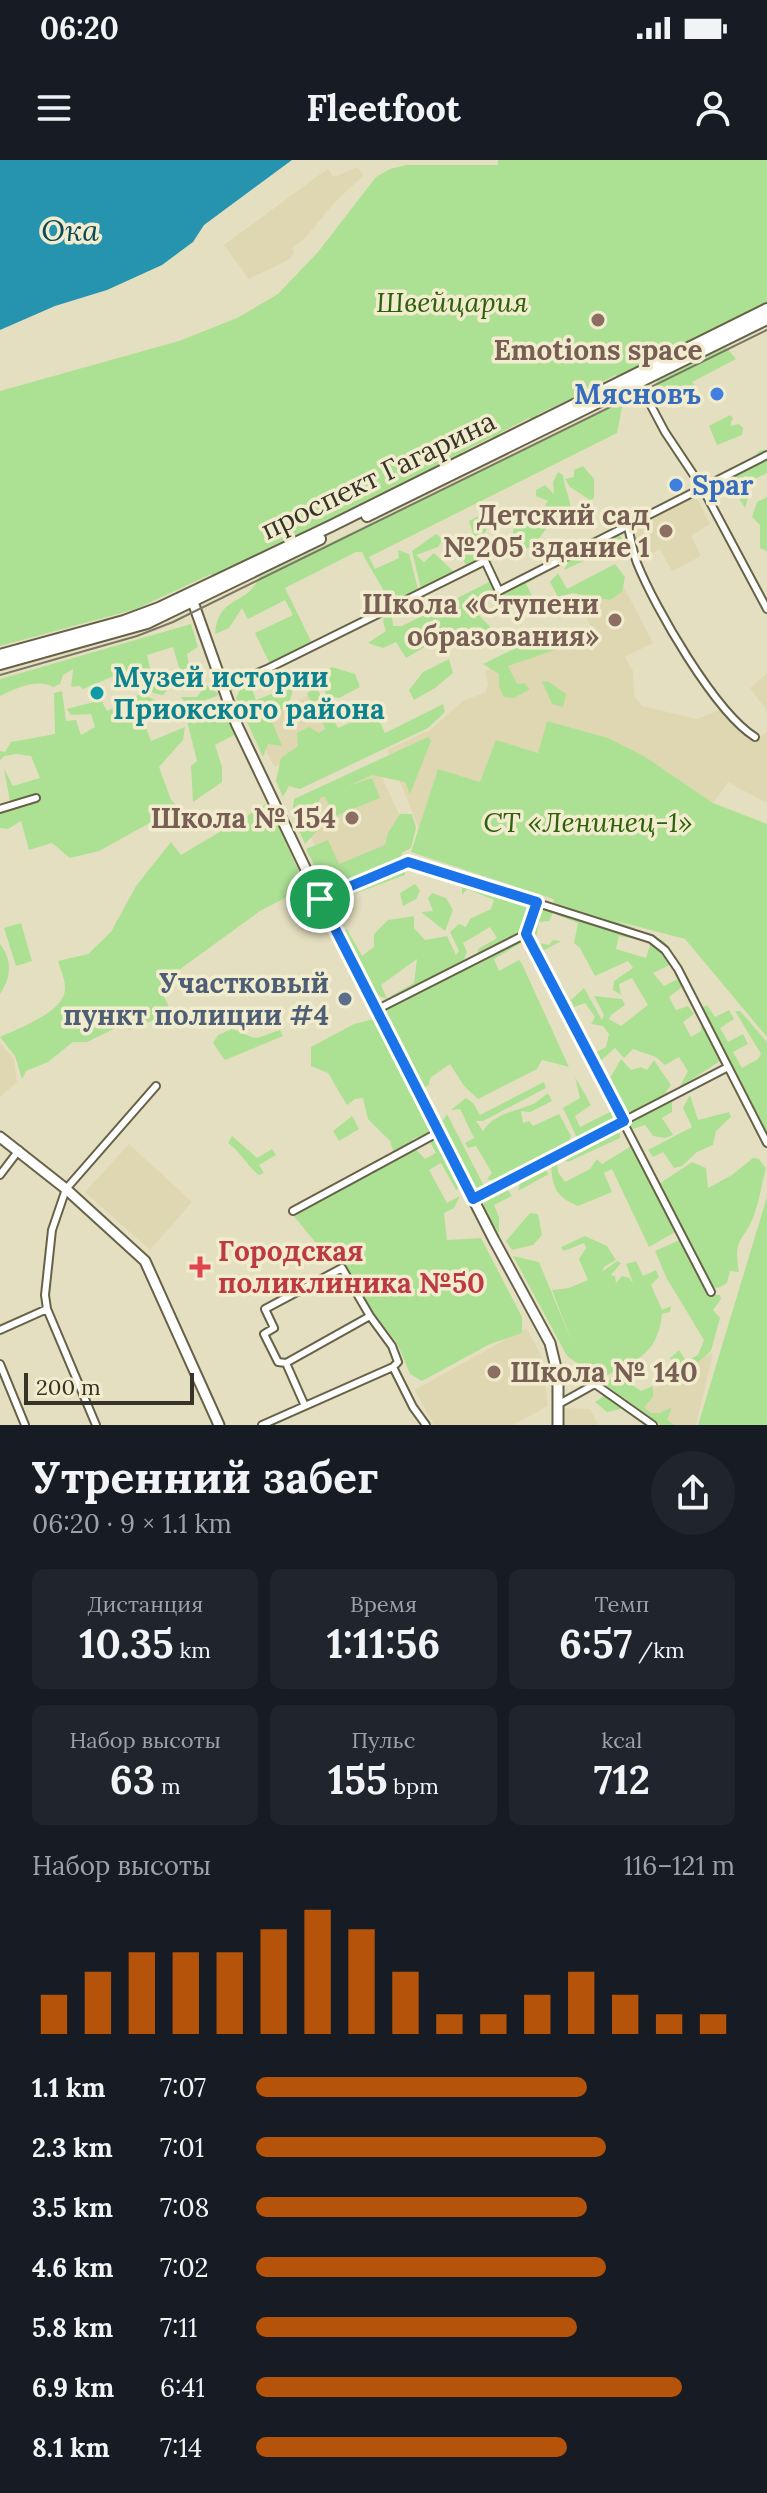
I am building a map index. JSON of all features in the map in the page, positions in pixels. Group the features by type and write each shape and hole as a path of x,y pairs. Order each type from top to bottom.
{"main road":[{"name":"проспект Гагарина","path":"0,664 127,629 636,378 767,309"},
{"name":"проспект Гагарина","path":"636,378 767,319"},
{"name":"проспект Гагарина","path":"0,655 124,621 191,598"}],"street":[{"path":"636,378 665,432 703,489 767,609"},
{"path":"223,688 485,561 499,591 767,455"},
{"path":"628,527 637,563 681,648 725,708 755,737"},
{"path":"191,598 236,723 320,899 550,1343 556,1359 558,1425"},
{"path":"0,809 36,798"},
{"path":"320,899 408,862 651,939 665,950 767,1143"},
{"path":"376,1010 526,934 537,902"},
{"path":"526,934 711,1292"},
{"path":"473,1199 728,1067"},
{"path":"96,1425 47,1309 45,1295 52,1230 66,1189 156,1086"},
{"path":"293,1211 439,1132"},
{"path":"0,1137 66,1189 145,1261 219,1425"},
{"path":"0,1175 19,1150"},
{"path":"262,1425 393,1367 398,1362 392,1346 342,1268 265,1309 274,1328 264,1334 278,1362 286,1363 370,1316"},
{"path":"0,1330 47,1309"},
{"path":"286,1363 305,1406"},
{"path":"0,1364 25,1425"},
{"path":"393,1367 426,1425"},
{"path":"559,1404 595,1384 653,1425"}],"shaded area":[{"path":"358,167 363,176 292,248 294,253 288,260 249,279 224,245 323,172 329,169 332,176 336,176"},
{"name":"Детский сад №205 здание 1","path":"695,494 710,524 691,536 701,556 672,571 660,549 646,556 641,552 632,526"},
{"path":"617,574 653,643 625,657 633,671 634,696 642,706 697,719 725,708 755,736 764,735 767,731 767,803 728,782 713,803 644,756 608,738 547,721 538,753 480,783 438,769 419,829 387,750 430,730 463,701 486,692 485,671 568,638 579,639 593,631 576,596"},
{"path":"767,674 767,711 750,688"},
{"path":"309,695 330,743 274,767 252,722"},
{"name":"Школа № 154","path":"378,769 407,831 330,885 299,806"},
{"path":"0,1043 14,1059 17,1082 0,1097"},
{"path":"129,1144 192,1202 150,1250 85,1192"},
{"name":"Школа № 140","path":"526,1328 541,1355 548,1406 513,1425 434,1425 415,1390"},
{"path":"713,1353 696,1425 653,1425 629,1408 639,1397 676,1376 685,1364"},
{"path":"564,1408 590,1409 598,1425 563,1425"}],"green space":[{"name":"Швейцария","path":"498,160 767,160 767,304 618,378 616,375 579,393 580,397 538,414 534,420 529,418 496,438 492,437 213,577 211,574 136,609 0,646 0,391 179,341 237,318 278,294 318,252 376,177 390,169 406,165 498,165"},
{"path":"726,347 736,359 692,382 696,387 673,398 655,400 650,392 658,380"},
{"path":"623,402 617,433 369,557 375,569 399,558 398,550 409,554 418,589 390,603 362,552 356,552 285,588 312,643 270,664 255,633 293,615 285,600 248,619 242,608 229,628 215,634 222,612 248,593 259,577"},
{"path":"730,415 733,418 730,426 739,424 743,428 742,435 717,445 709,426"},
{"path":"760,450 767,451 767,473 746,483 749,495 745,508 733,489 728,488 736,466"},
{"path":"583,466 594,479 594,498 590,500 570,487 565,479 574,477 574,470"},
{"path":"558,472 563,475 571,510 549,525 535,544 522,551 509,545 518,515 532,508 539,515 548,501 536,496 536,490 545,485 554,494 553,482"},
{"path":"767,497 767,551 760,548 760,525 752,517 757,502"},
{"path":"494,502 500,508 481,539 475,539 469,521 488,511"},
{"path":"436,534 443,539 438,547 416,555 424,562 434,553 455,573 421,589 412,551"},
{"path":"501,534 506,540 502,551 467,567 460,554 466,548 474,554"},
{"path":"619,535 628,544 626,557 616,546 564,570 570,558"},
{"path":"615,564 625,577 622,592 610,600 573,593 558,597 550,582 558,573 567,589"},
{"path":"493,574 500,582 478,614 492,633 474,641 449,633 406,658 396,642 383,648 368,643 386,631 383,622 385,611 418,595 416,604 392,616 393,626 402,626 489,582"},
{"path":"536,575 526,584 537,605 555,597 552,603 531,613 520,610 521,599 506,601 503,592"},
{"path":"191,624 198,647 187,654 190,671 181,674 173,647 147,655 153,681 170,678 173,683 163,695 142,688 126,671 83,689 71,687 73,669 63,675 60,684 53,687 33,684 0,696 0,679"},
{"path":"559,627 569,645 508,666 517,684 524,683 530,689 514,698 504,697 499,686 499,674 483,664"},
{"path":"449,659 453,673 414,700 409,690 423,672"},
{"path":"332,667 355,674 360,687 339,698 327,697 324,688 327,683 321,679 307,684 311,677"},
{"path":"272,670 276,672 251,686 256,700 294,687 290,700 272,721 282,746 268,744 263,757 236,698 244,682"},
{"path":"542,681 549,682 566,694 563,707 552,704"},
{"path":"206,685 218,693 217,696 188,706 181,697 197,697"},
{"path":"316,687 338,728 374,712 376,703 381,700 383,705 378,718 385,733 443,704 445,712 428,728 300,789 289,786 283,797 276,781 281,758 298,746 297,733 309,727 319,733 325,729 307,693"},
{"path":"62,691 66,721 76,720 81,735 95,727 91,714 71,715 67,709 101,700 107,711 140,694 179,709 144,723 151,741 185,727 183,740 159,767 171,800 183,811 164,815 99,851 70,858 52,843 29,850 21,821 8,829 0,828 0,811 11,807 4,769 13,786 40,778 31,756 16,754 4,756 0,761 0,751 5,752 11,742 55,734 54,693"},
{"path":"229,706 249,758 234,735 215,745 222,767 222,782 193,802 191,766 197,761 185,713 188,711 193,724 221,714"},
{"name":"СТ «Ленинец-1»","path":"547,721 608,738 644,756 713,803 767,824 767,1037 685,939 613,920 635,928 635,939 619,936 616,949 646,958 653,936 664,941 678,961 653,973 664,986 678,979 682,987 669,997 676,1010 688,1006 694,1014 683,1022 691,1037 701,1031 703,1007 707,1005 715,1017 729,1010 734,1019 720,1028 728,1042 743,1034 748,1044 733,1052 742,1068 761,1054 735,1011 740,1011 767,1042 767,1139 723,1050 718,1054 720,1061 679,1088 688,1071 679,1057 665,1065 656,1057 633,1049 624,1058 615,1048 598,1063 593,1054 606,1047 609,1034 603,1026 591,1024 595,1017 585,1003 574,1007 571,1000 584,988 602,1020 604,1015 594,996 622,999 625,1005 609,1019 621,1026 648,1005 632,978 619,984 621,995 613,990 614,981 633,968 628,961 595,976 574,943 578,923 557,915 553,899 411,852 438,769 480,782 496,740 538,753"},
{"path":"428,737 431,741 410,794 405,782 372,775 348,786 372,778 380,798 333,817 325,796 320,798 315,812 317,831 305,844 292,815 294,799"},
{"path":"268,803 306,887 260,911 161,983 161,991 172,1013 129,1030 124,1024 87,1042 73,1042 48,1062 26,1071 22,1079 15,1056 0,1037 40,1018 58,1004 64,996 65,987 58,961 88,954 111,932 136,886 171,842 181,855"},
{"path":"400,814 412,814 416,828 411,848 402,853 400,863 332,891 325,887 306,849 328,840 339,864 385,845 388,833"},
{"path":"426,861 468,873 466,876 460,874 454,884 419,873"},
{"path":"405,866 405,875 335,901 335,895"},
{"path":"474,876 527,895 534,905 525,930 513,939 477,955 478,949 497,938 490,927 463,943 467,952 462,965 392,999 391,996 414,983 417,959 381,985 387,999 371,993 341,933 347,929 362,956 374,947 374,934 388,920 414,916 414,928 425,940 447,936 456,955 459,951 450,932 459,924 466,927 470,919 491,909 494,900 467,889 462,895 462,889"},
{"path":"415,884 420,891 416,899 403,906 400,893"},
{"path":"432,893 446,898 453,910 445,931 421,912 433,911 428,898"},
{"path":"541,906 554,911 549,921 539,922 536,938 539,943 549,945 553,940 561,941 539,953 529,934"},
{"path":"21,923 32,961 16,966 4,928"},
{"path":"522,938 523,942 494,959 499,971 519,960 522,964 569,1067 542,1060 537,1069 478,1099 464,1086 450,1064 430,1078 429,1085 421,1089 384,1009"},
{"path":"0,944 9,969 0,994"},
{"path":"374,1019 436,1131 413,1139 413,1146 425,1159 436,1153 429,1140 438,1135 463,1184 456,1190 441,1163 429,1170 447,1203 460,1196 454,1208 444,1213 447,1240 481,1238 522,1317 522,1333 490,1344 422,1381 410,1374 397,1343 363,1299 359,1282 325,1254 293,1215 294,1209 390,1156 393,1150 390,1141 368,1119 363,1098 347,1105 328,1073 311,1066 311,1047 354,1024"},
{"path":"232,1029 255,1038 280,1030 283,1036 225,1060 213,1043 218,1035"},
{"path":"621,1059 631,1070 641,1067 647,1070 654,1060 671,1085 664,1095 624,1116 607,1083"},
{"path":"575,1077 591,1105 575,1116 580,1127 612,1111 615,1122 578,1140 563,1108 580,1098"},
{"path":"544,1082 546,1088 483,1121 476,1121 483,1131 498,1117 533,1104 548,1093 552,1101 530,1112 521,1111 523,1123 529,1121 533,1126 559,1114 571,1136 566,1149 497,1183 487,1179 492,1173 476,1146 468,1148 465,1143 474,1138 460,1109 451,1110 466,1098 480,1115"},
{"path":"690,1095 698,1120 729,1112 731,1117 716,1131 713,1145 674,1168 663,1152 653,1157 648,1150 692,1127 683,1108"},
{"path":"672,1101 672,1112 662,1118 673,1135 665,1138 653,1136 645,1125 633,1129 629,1122"},
{"path":"447,1114 484,1186 475,1189 441,1123"},
{"path":"352,1116 359,1129 339,1141 333,1131"},
{"path":"620,1126 620,1138 568,1162 560,1157"},
{"path":"232,1136 257,1158 272,1149 276,1155 259,1165 264,1173 259,1175 228,1143"},
{"path":"633,1145 677,1231 649,1247 612,1169 604,1173 612,1192 578,1206 561,1196 552,1175 551,1167 557,1161 558,1172 565,1182 590,1169 597,1159 602,1164"},
{"path":"753,1158 759,1159 766,1168 755,1212 737,1251 739,1272 730,1271 727,1283 718,1288 711,1286 659,1184 692,1162 706,1168 708,1188 732,1175"},
{"path":"542,1167 549,1174 518,1191 522,1178"},
{"path":"507,1189 512,1196 494,1205 499,1217 499,1233 484,1213 484,1202"},
{"path":"767,1197 767,1425 698,1425"},
{"path":"530,1213 538,1214 542,1235 533,1245 512,1250 506,1241"},
{"path":"585,1236 607,1246 616,1260 604,1267 603,1271 617,1261 621,1263 611,1275 615,1276 616,1283 622,1276 633,1283 626,1264 636,1261 643,1276 656,1270 659,1277 651,1285 662,1310 671,1306 670,1312 662,1314 655,1340 649,1349 632,1363 599,1379 567,1356 513,1256 539,1262 572,1342 552,1290 569,1288 588,1280 579,1259 586,1248 584,1243 564,1251 561,1247"},
{"path":"682,1239 709,1295 720,1295 721,1299 713,1310 720,1318 711,1351 690,1369 685,1379 670,1358 679,1350 686,1361 698,1355 704,1340 667,1279 655,1251"},
{"path":"615,1377 622,1378 641,1391 653,1386 653,1397 644,1407 651,1413 660,1413 672,1407 667,1420 674,1425 661,1425 603,1383"},
{"path":"607,1394 624,1408 607,1412 595,1402"}],"water":[{"name":"Ока","path":"0,160 292,160 204,225 193,242 162,265 107,290 55,306 0,330"}],"tram line":[{"path":"0,675 137,636 173,622 767,330"}],"place":[{"name":"Emotions space","path":"598,320"},
{"name":"Мясновъ","path":"717,394"},
{"name":"Spar","path":"676,485"},
{"name":"Детский сад №205 здание 1","path":"666,531"},
{"name":"Школа «Ступени образования»","path":"615,620"},
{"name":"Музей истории Приокского района","path":"97,693"},
{"name":"Школа № 154","path":"352,818"},
{"name":"Участковый пункт полиции #4","path":"345,999"},
{"name":"Городская поликлиника №50","path":"200,1267"},
{"name":"Школа № 140","path":"494,1372"}],"route":[{"path":"408,862 537,902 526,934 624,1121 473,1199 320,899 408,862"}]}
